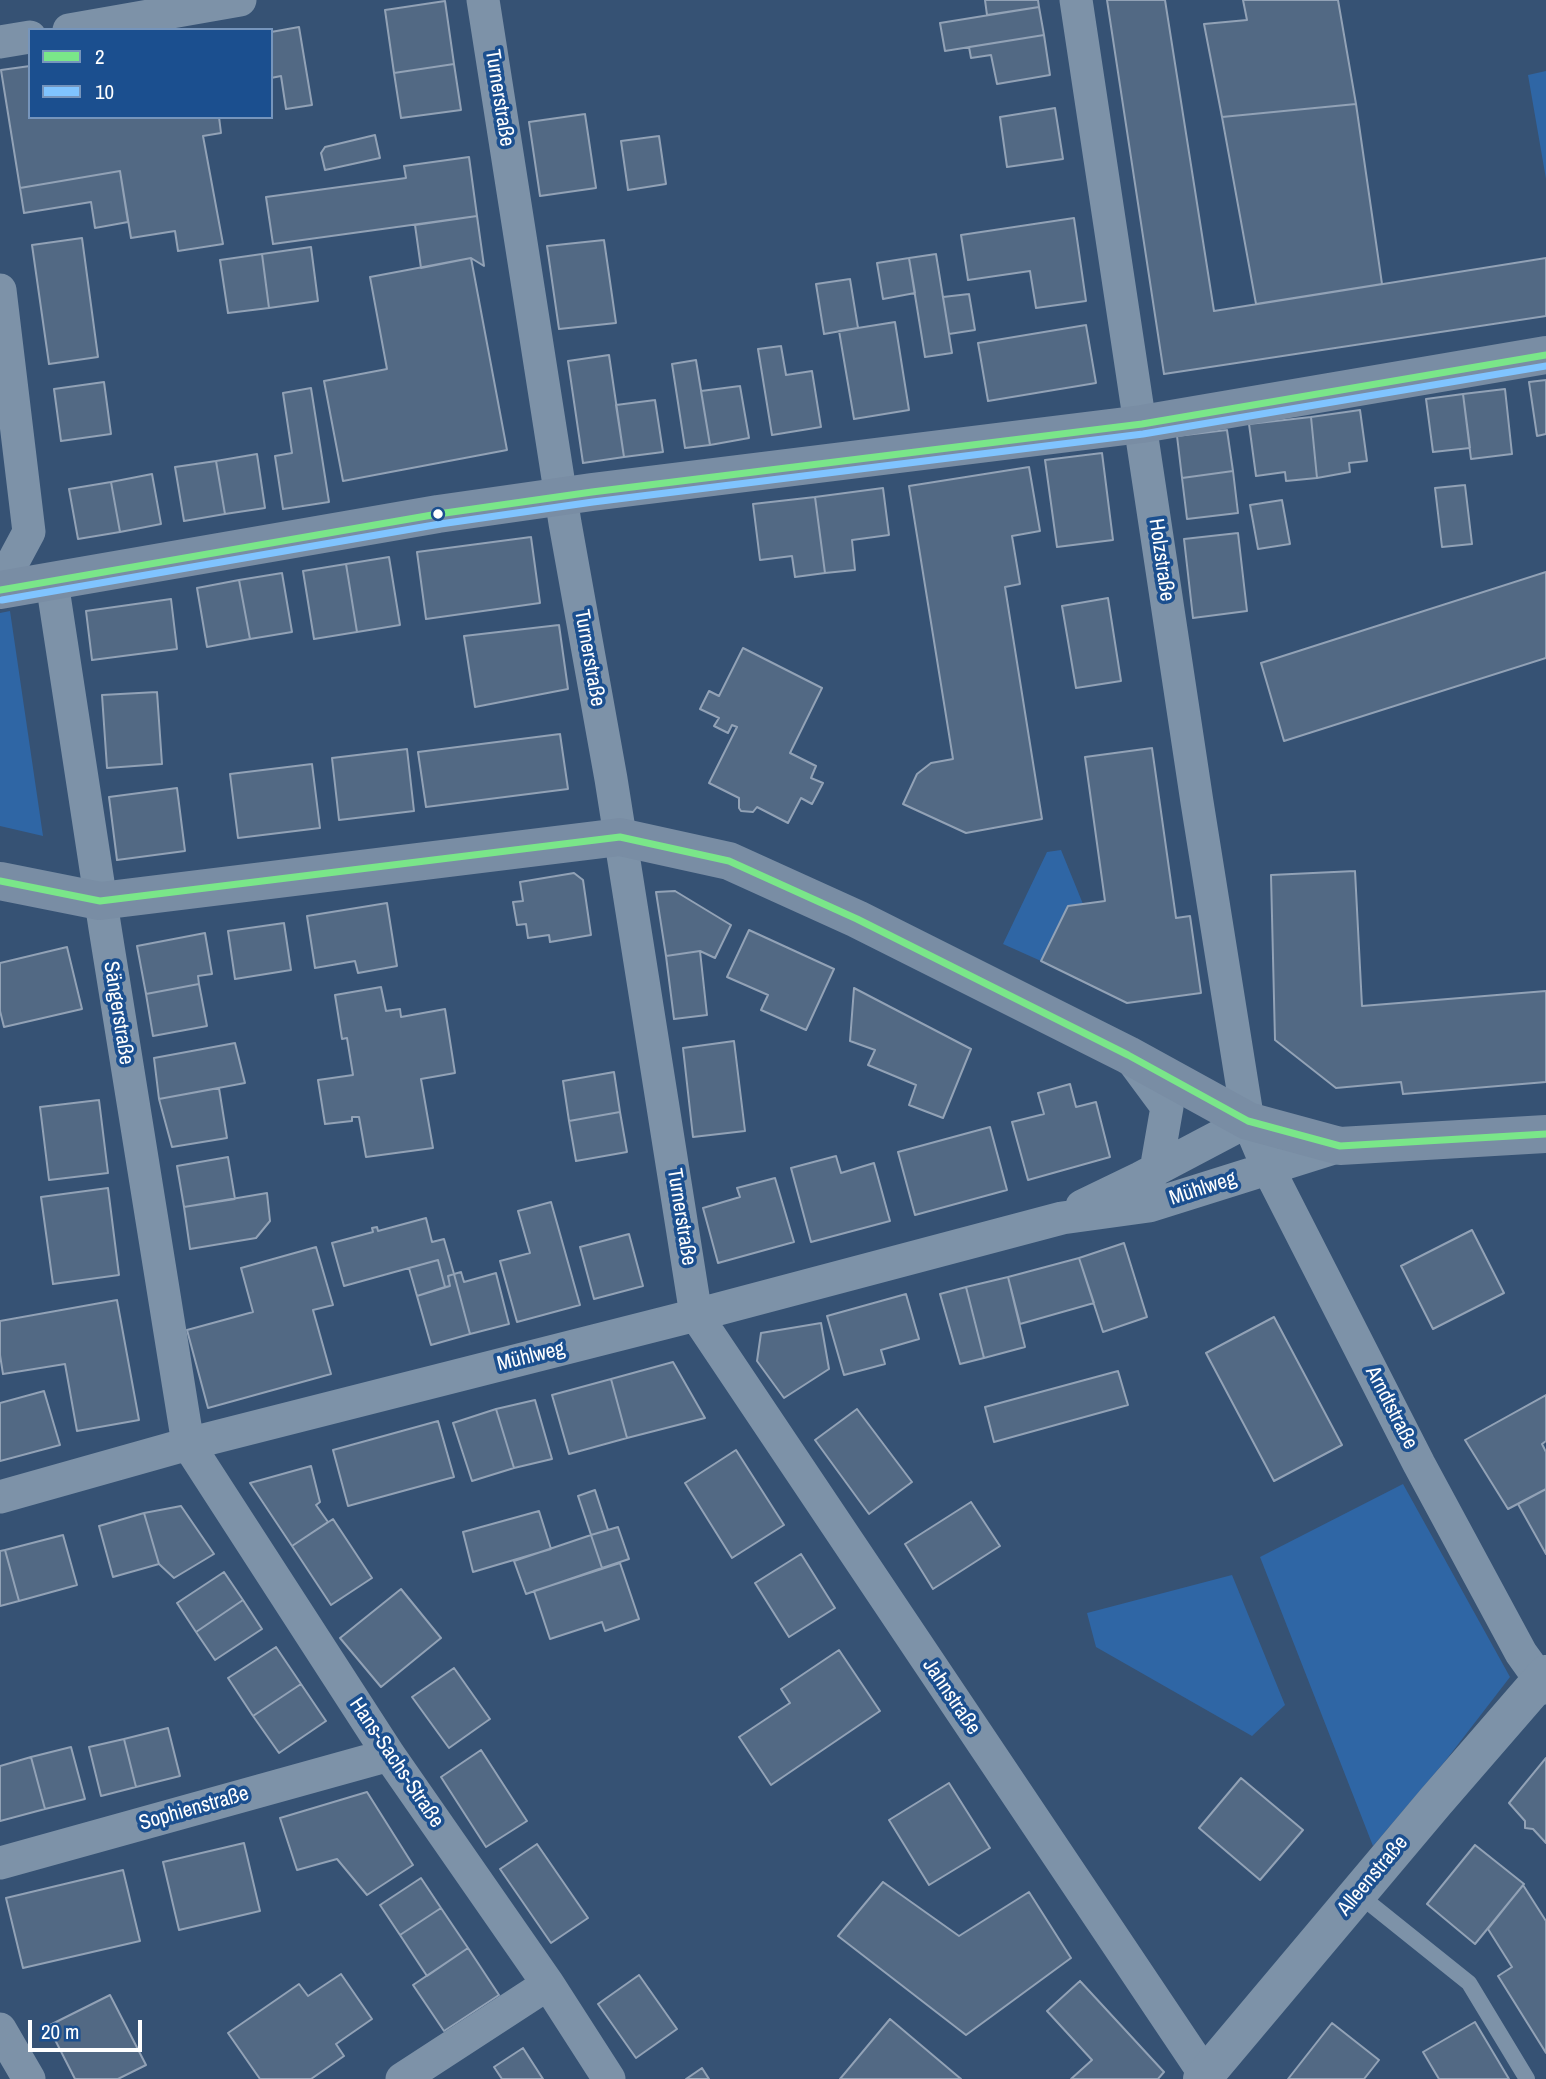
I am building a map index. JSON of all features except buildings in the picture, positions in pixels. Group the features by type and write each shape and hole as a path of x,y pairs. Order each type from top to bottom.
{"main road":[{"path":"0,588 52,582 438,514 560,496 1142,424 1546,355"},
{"path":"0,881 100,901 620,837 729,861 857,919 1128,1055 1248,1121 1340,1146 1546,1134"}],"street":[{"path":"80,28 240,0"},
{"name":"Turnerstraße","path":"484,0 560,496 620,837 696,1315"},
{"name":"Holzstraße","path":"1076,0 1142,424 1185,725 1248,1121"},
{"path":"0,42 28,37"},
{"path":"0,290 29,532 0,588"},
{"name":"Sängerstraße","path":"52,582 100,901 188,1444"},
{"name":"Mühlweg","path":"1128,1055 1167,1107 1156,1170"},
{"name":"Arndtstraße","path":"1248,1121 1268,1168 1419,1464 1521,1653 1544,1681"},
{"name":"Mühlweg","path":"1062,1218 1095,1198 1156,1170 1248,1121"},
{"name":"Mühlweg","path":"0,1497 188,1444 696,1315 1062,1218 1149,1206 1340,1146"},
{"name":"Jahnstraße","path":"696,1315 1205,2078"},
{"name":"Hans-Sachs-Straße","path":"188,1444 389,1755 548,1984 609,2079"},
{"name":"Alleenstraße","path":"1205,2078 1358,1894 1544,1681"},
{"name":"Sophienstraße","path":"0,1863 389,1755"},
{"path":"402,2079 548,1984"},
{"path":"0,2029 29,2079"}],"lane":[{"path":"1358,1894 1469,1983 1527,2079"}],"shaded area":[{"path":"1546,71 1546,179 1528,75"},
{"path":"10,611 43,836 0,826 0,613"},
{"path":"1061,850 1083,904 1068,906 1041,961 1003,944 1047,852"},
{"path":"1403,1484 1510,1677 1446,1760 1373,1846 1260,1557"},
{"path":"1232,1575 1285,1705 1252,1736 1096,1647 1087,1613"}],"transit line":[{"name":"2","path":"0,590 438,514 592,492 1142,424 1546,355"},
{"name":"10","path":"2,600 440,524 593,502 1143,434 1546,366"},
{"name":"2","path":"0,881 100,901 620,837 729,861 857,919 1128,1055 1248,1121 1340,1146 1546,1134"}]}
